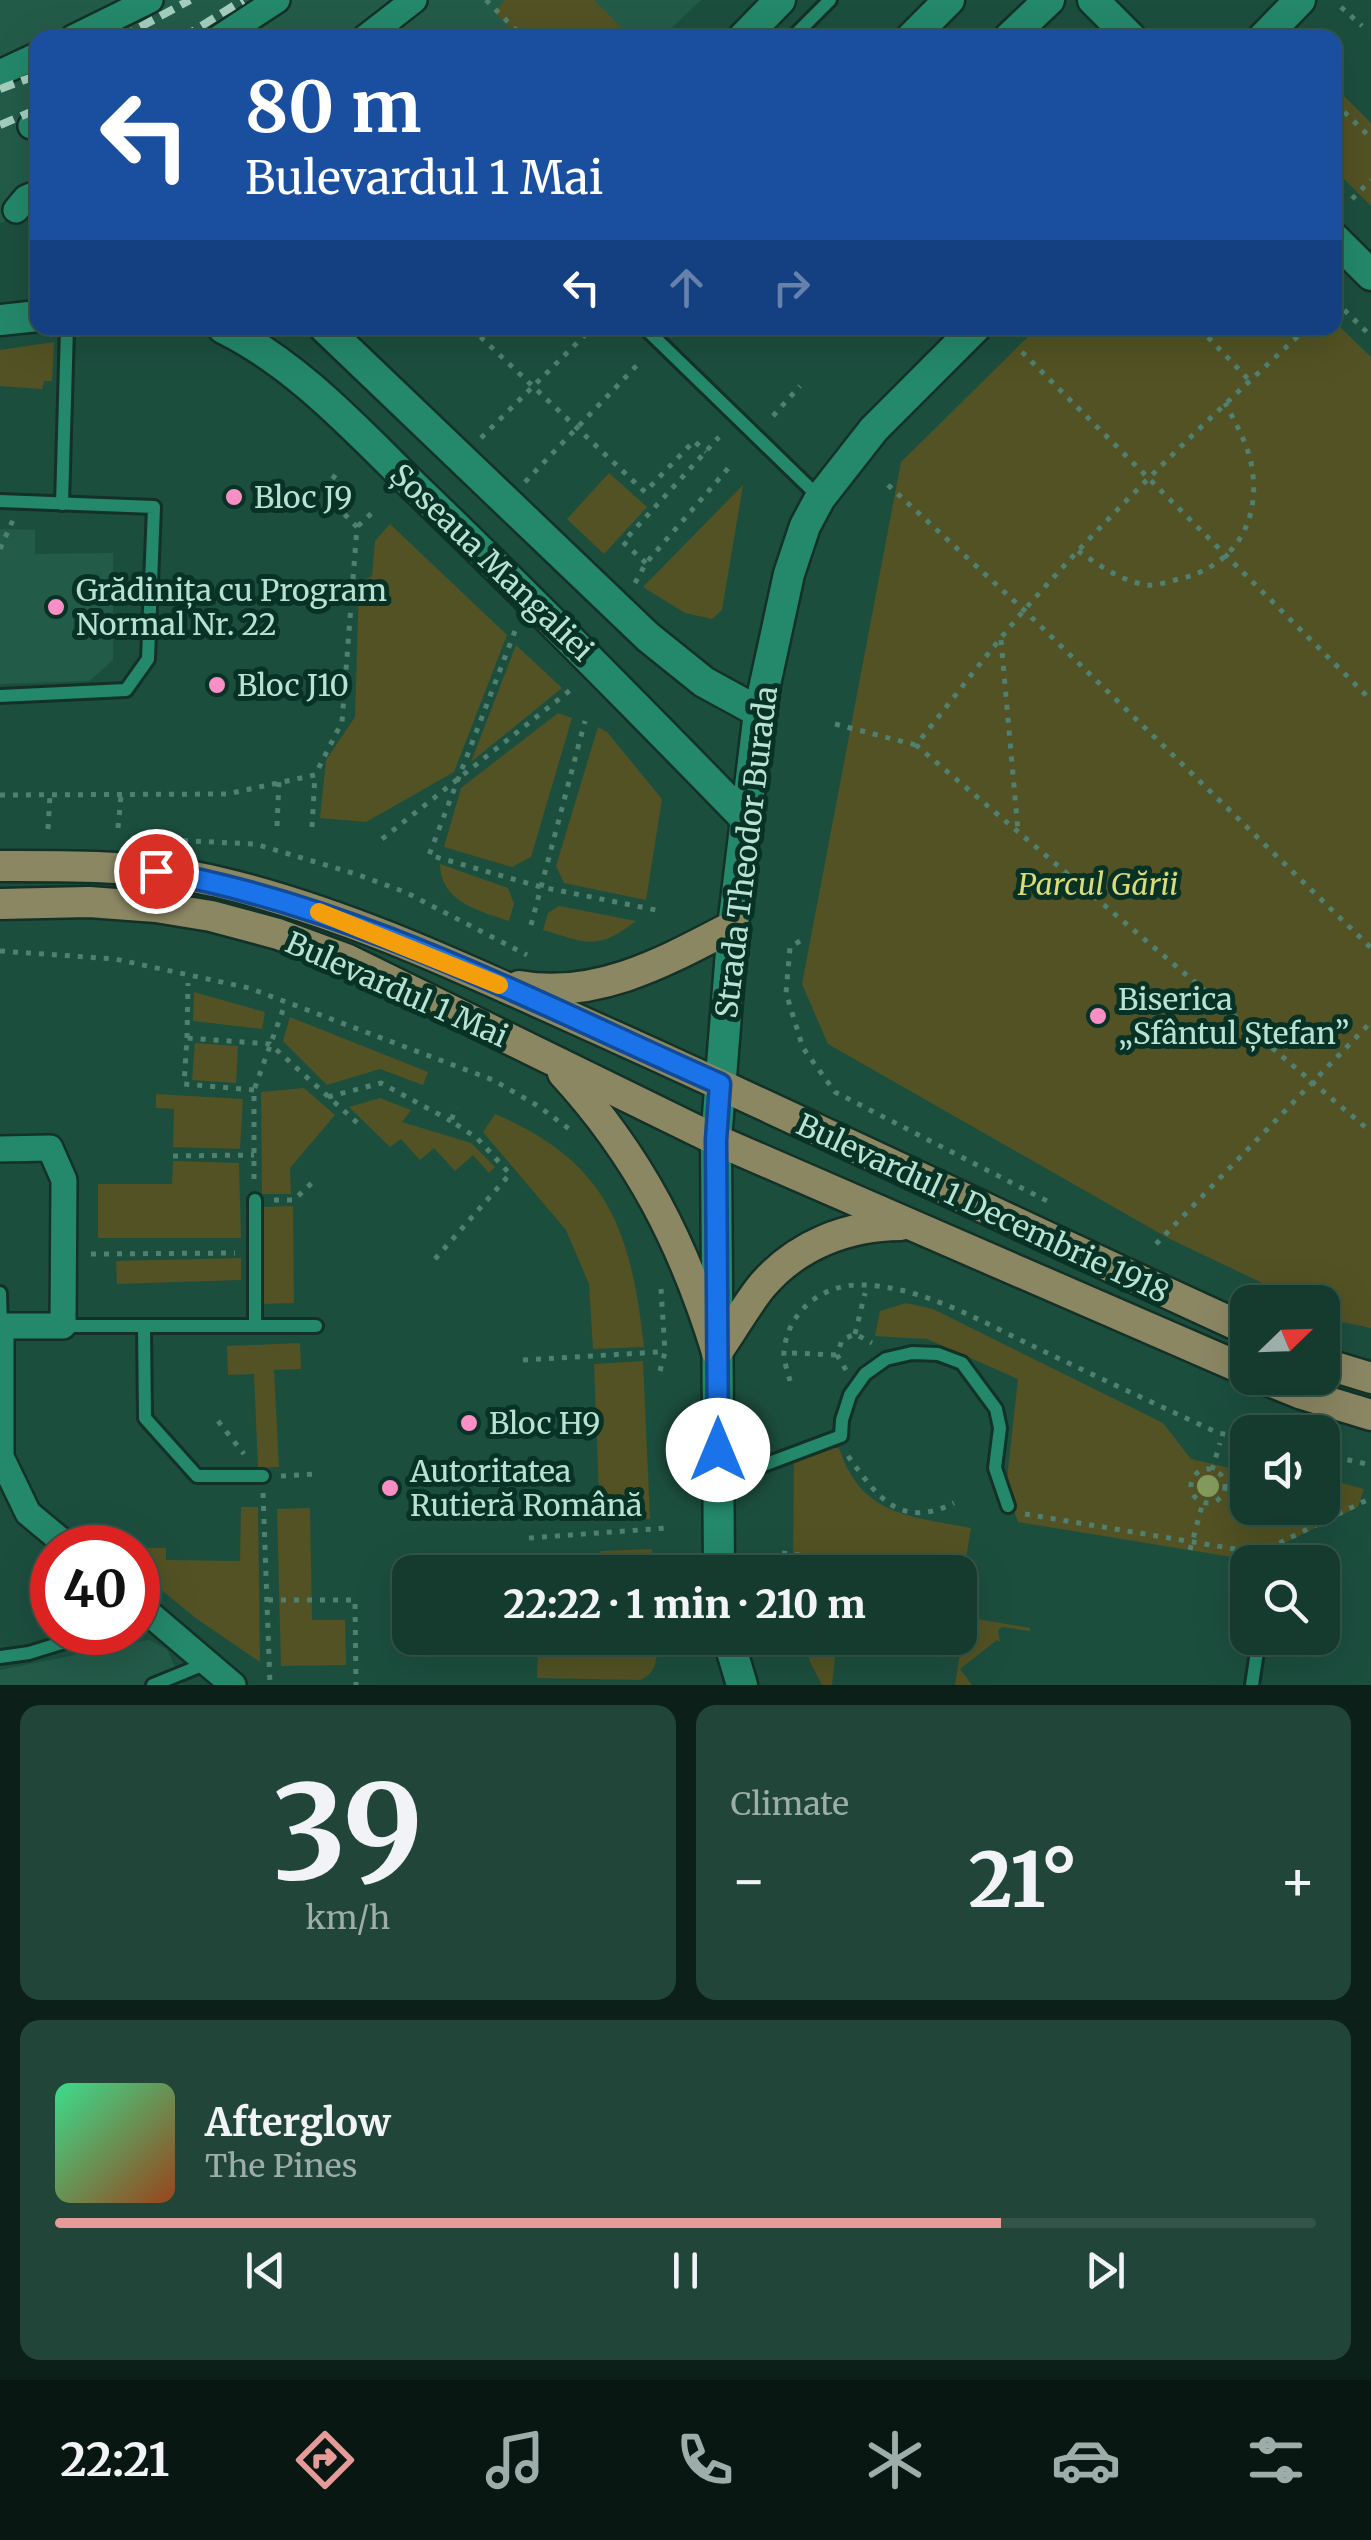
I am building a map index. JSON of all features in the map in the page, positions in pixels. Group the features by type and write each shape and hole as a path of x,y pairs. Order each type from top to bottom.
{"main road":[{"name":"Bulevardul 1 Mai","path":"0,866 104,867 216,882 347,921 720,1084"},
{"name":"Bulevardul 1 Mai","path":"0,904 89,902 156,907 211,916 278,934 346,959 716,1140"},
{"path":"484,978 524,987 578,988 620,979 670,959 733,926"},
{"path":"554,1063 599,1114 652,1192 679,1246 717,1352"},
{"name":"Bulevardul 1 Decembrie 1918","path":"720,1084 1230,1322"},
{"name":"Bulevardul 1 Decembrie 1918","path":"716,1140 1230,1363"},
{"path":"717,1352 761,1286 800,1254 847,1230 909,1225"},
{"path":"1340,1369 1371,1378"},
{"path":"1305,1395 1371,1415"}],"street":[{"path":"89,30 150,0"},
{"path":"230,30 277,0"},
{"path":"375,30 414,0"},
{"path":"751,30 780,0"},
{"path":"918,30 948,0"},
{"path":"1018,30 1049,0"},
{"path":"1094,0 1123,30"},
{"path":"1270,30 1300,0"},
{"path":"2,72 30,59"},
{"path":"16,210 30,197"},
{"path":"1342,247 1371,274"},
{"path":"0,320 30,317"},
{"name":"Șoseaua Mangaliei","path":"237,335 319,394 528,596 744,816"},
{"name":"Șoseaua Mangaliei","path":"332,335 648,637 704,682 759,712"},
{"name":"Strada Theodor Burada","path":"719,1555 716,1140 744,816 759,712 789,574 805,526 820,498 874,429 968,335"},
{"path":"0,1149 50,1148 64,1180 64,1326 1,1326 1,1456 28,1513 42,1525"},
{"path":"160,1628 233,1685"},
{"path":"733,1655 742,1685"}],"lane":[{"path":"800,30 830,0"},
{"path":"62,504 66,335"},
{"path":"652,335 820,498"},
{"path":"0,502 154,507 148,659 126,690 0,696"},
{"path":"254,1200 255,1326"},
{"path":"0,1294 1,1326"},
{"path":"64,1326 316,1326"},
{"path":"144,1326 145,1418 198,1476 263,1476"},
{"path":"718,1482 841,1436 850,1395 865,1374 912,1352 938,1354 962,1363 996,1409 1000,1428 995,1468 1014,1510"},
{"path":"0,1657 30,1653"},
{"path":"1252,1685 1256,1655"},
{"path":"153,1685 207,1663"}],"path":[{"path":"486,0 516,30"},
{"path":"1341,7 1362,26"},
{"path":"1342,109 1371,138"},
{"path":"1352,199 1371,180"},
{"path":"1342,308 1371,336"},
{"path":"478,335 645,492 694,440 706,452"},
{"path":"478,441 585,335"},
{"path":"1207,335 1250,381"},
{"path":"916,745 1024,610 1078,551 1225,403 1299,335"},
{"path":"1022,352 1371,700"},
{"path":"522,485 640,362"},
{"path":"773,416 800,386"},
{"path":"1078,551 1107,571 1150,586 1198,574 1228,557 1250,520 1253,470 1243,436 1225,403"},
{"path":"646,563 623,542 719,437"},
{"path":"632,588 646,563 730,465"},
{"path":"336,474 324,492 358,526"},
{"path":"888,485 1024,610 1371,948"},
{"path":"312,827 315,775 342,722 358,526 374,511"},
{"path":"515,631 430,856 541,887 661,911"},
{"path":"1001,639 1018,831"},
{"path":"382,839 573,688"},
{"path":"532,925 585,721"},
{"path":"834,724 916,745 1371,1132"},
{"path":"0,795 227,794 315,775"},
{"path":"276,826 279,781"},
{"path":"48,829 50,795"},
{"path":"118,828 120,796"},
{"path":"800,941 790,948 786,993 804,1048 835,1092 1055,1205"},
{"path":"0,951 116,960 248,988 493,1080 538,1106 586,1142"},
{"path":"188,983 184,1084 254,1090"},
{"path":"254,1176 254,1090 284,1007"},
{"path":"1156,1244 1371,1022"},
{"path":"187,1038 270,1044 363,1128"},
{"path":"328,1097 381,1083 477,1138 510,1174 435,1259"},
{"path":"451,1121 456,1107"},
{"path":"173,1156 254,1155"},
{"path":"254,1200 294,1200 316,1179"},
{"path":"64,1254 226,1253"},
{"path":"659,1277 665,1352 660,1370"},
{"path":"790,1381 784,1353 794,1318 814,1298 838,1287 864,1285 908,1292 964,1314 1218,1433 1230,1435"},
{"path":"855,1334 865,1293"},
{"path":"837,1355 842,1340 855,1334"},
{"path":"855,1334 872,1343 879,1365"},
{"path":"523,1360 659,1352"},
{"path":"792,1353 837,1355"},
{"path":"837,1355 849,1372"},
{"path":"218,1421 263,1476 270,1685"},
{"path":"841,1436 846,1453 879,1499 890,1506 916,1512 942,1509 954,1503"},
{"path":"1212,1470 1220,1443"},
{"path":"1340,1458 1371,1465"},
{"path":"1212,1470 1222,1476 1224,1491 1218,1500 1203,1502 1194,1495 1192,1484 1197,1474 1212,1470"},
{"path":"263,1476 318,1474"},
{"path":"1340,1513 1371,1498"},
{"path":"1191,1546 1203,1502"},
{"path":"1014,1510 1191,1546 1259,1553 1316,1525"},
{"path":"529,1538 667,1528"},
{"path":"782,1553 801,1555"},
{"path":"267,1600 355,1600 356,1685"}],"shaded area":[{"path":"0,0 701,0 669,30 30,30 30,214 0,223"},
{"name":"Grădinița cu Program Normal Nr. 22","path":"0,529 35,530 35,554 113,553 113,660 89,681 0,684"},
{"path":"160,1646 167,1649 183,1685 0,1685 0,1670 74,1655 160,1655"}],"green space":[{"path":"505,0 594,0 624,30 512,30 494,12"},
{"path":"1342,94 1371,123 1371,206 1342,177"},
{"name":"Parcul Gării","path":"1342,329 1371,357 1371,1328 1340,1321 1340,1285 1266,1285 1168,1238 828,1044 802,984 901,462 1030,335 1342,335"},
{"path":"54,342 52,381 44,381 42,389 0,386 0,350"},
{"path":"609,473 647,507 604,554 567,519"},
{"path":"743,485 722,610 712,619 685,613 643,587"},
{"path":"390,524 507,635 454,772 366,822 320,818 326,760 355,717 359,583 372,576 375,541"},
{"path":"516,645 562,688 471,762"},
{"path":"558,713 572,718 531,857 512,867 444,847 461,788"},
{"path":"598,727 607,732 662,799 646,900 564,883 556,866"},
{"path":"440,864 508,888 514,904 509,921 474,909 454,896 442,877"},
{"path":"559,906 636,921 611,937 581,941 543,930 548,913"},
{"path":"194,992 265,1012 262,1029 193,1021"},
{"path":"290,1017 428,1072 423,1085 380,1069 327,1085 283,1041"},
{"path":"195,1043 238,1046 236,1083 192,1080"},
{"path":"304,1088 335,1115 290,1168 291,1194 262,1194 261,1092"},
{"path":"156,1094 243,1099 240,1149 173,1147 174,1109 156,1108"},
{"path":"380,1098 411,1110 402,1122 471,1143 495,1167 489,1173 473,1155 455,1171 434,1148 420,1160 401,1139 390,1147 349,1107"},
{"path":"495,1114 534,1133 565,1155 607,1205 631,1269 644,1347 593,1349 589,1284 566,1230 483,1132"},
{"path":"173,1161 239,1163 241,1238 98,1238 98,1184 172,1184"},
{"path":"293,1206 294,1303 262,1304 262,1207"},
{"path":"241,1258 241,1280 117,1284 116,1261"},
{"path":"906,1303 933,1309 1163,1423 1191,1459 1230,1468 1230,1525 1321,1525 1281,1545 1230,1545 1230,1557 1018,1522 1006,1488 1018,1379 927,1339 875,1336 880,1311"},
{"path":"300,1343 301,1369 274,1370 279,1467 258,1468 254,1374 228,1375 227,1346"},
{"path":"643,1361 650,1519 600,1521 594,1364"},
{"path":"794,1447 839,1448 860,1488 874,1500 908,1515 971,1528 967,1555 793,1555"},
{"path":"1340,1483 1364,1489 1358,1507 1340,1516"},
{"path":"241,1507 258,1507 260,1662 160,1589 160,1548 166,1548 166,1560 240,1561"},
{"path":"310,1508 312,1620 345,1620 346,1665 281,1666 277,1509"},
{"path":"652,1549 652,1555 599,1555 601,1551"},
{"path":"977,1619 1030,1628 998,1630 1000,1642 997,1640 960,1669 972,1685 955,1685 960,1655 977,1655"},
{"path":"538,1655 657,1655 651,1673 640,1680 537,1678"},
{"path":"808,1655 835,1655 832,1685 822,1685"}],"railway":[{"path":"135,30 190,0"},
{"path":"195,30 243,0"},
{"path":"0,89 30,78"},
{"path":"0,125 30,112"}],"slow traffic":[{"path":"319,912 499,985"}],"place":[{"name":"Bloc J9","path":"234,497"},
{"name":"Grădinița cu Program Normal Nr. 22","path":"56,607"},
{"name":"Bloc J10","path":"217,685"},
{"name":"Biserica „Sfântul Ștefan”","path":"1098,1016"},
{"name":"Bloc H9","path":"469,1423"},
{"name":"Autoritatea Rutieră Română","path":"390,1488"}],"route":[{"path":"156,871 216,882 347,921 720,1084 716,1140 718,1450"}]}
